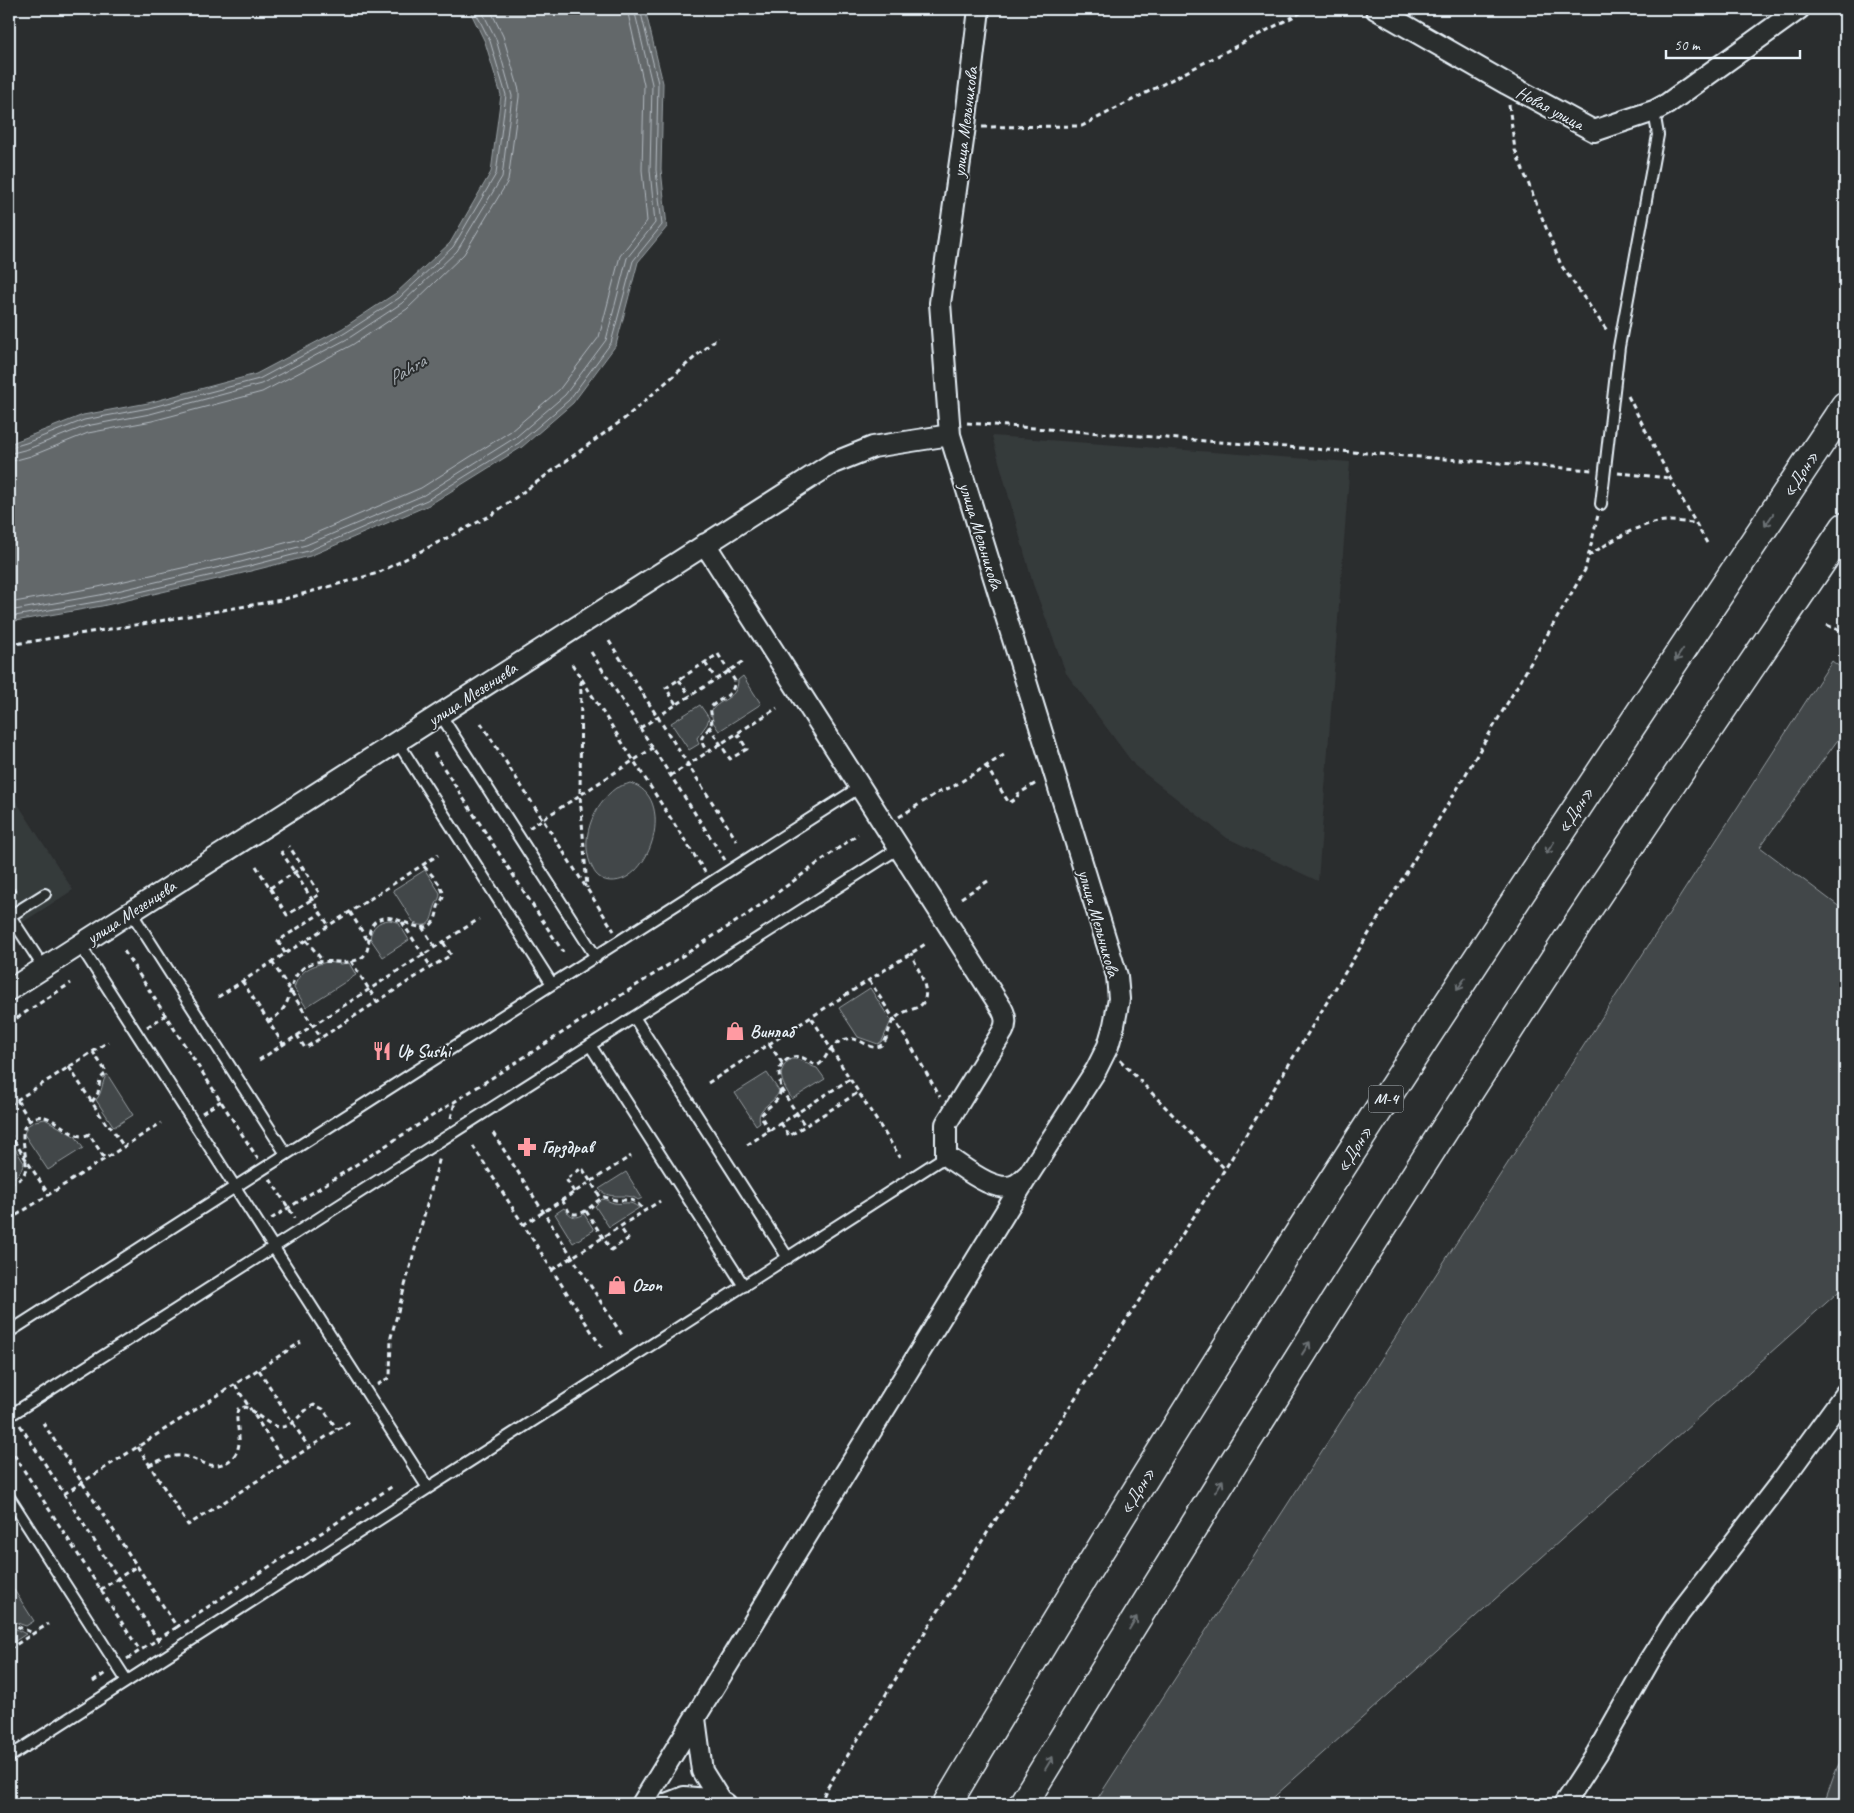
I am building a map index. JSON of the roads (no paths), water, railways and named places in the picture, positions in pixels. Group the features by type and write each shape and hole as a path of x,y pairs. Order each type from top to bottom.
{"highway":[{"name":"«Дон»","path":"947,1804 1094,1559 1314,1211 1516,900 1845,406"},
{"path":"1024,1804 1140,1611 1372,1243 1570,937 1845,528"}],"street":[{"name":"улица Мельникова","path":"946,1156 986,1181 1001,1187 1016,1185 1029,1174 1096,1070 1108,1046 1119,999 1117,976 956,429 940,303 965,126 979,9"},
{"name":"Новая улица","path":"1376,9 1594,131 1654,111 1667,104 1799,9"},
{"name":"улица Мезенцева","path":"9,990 809,478 853,454 873,447 956,429"},
{"path":"705,544 1006,1017 1006,1025 1003,1031 946,1124 946,1156"},
{"path":"642,1804 1029,1174"},
{"path":"1564,1804 1597,1753 1649,1661 1679,1614 1781,1482 1845,1394"},
{"path":"695,1718 702,1772 723,1802"},
{"path":"666,1804 684,1796 723,1802"}],"lane":[{"path":"1601,504 1619,347 1658,135 1654,111"},
{"path":"440,714 596,957"},
{"path":"397,742 552,984"},
{"path":"9,1332 860,787"},
{"path":"11,1415 899,848"},
{"path":"44,968 10,917 45,894"},
{"path":"131,912 286,1154"},
{"path":"80,945 428,1488"},
{"path":"634,1017 788,1258"},
{"path":"590,1045 744,1286"},
{"path":"9,1756 946,1156"},
{"path":"9,1497 127,1681"}],"water":[{"name":"Pahra","path":"469,9 645,9 663,83 661,169 667,227 638,262 616,345 573,403 522,447 429,505 310,556 102,606 9,622 9,444 83,415 148,403 256,374 343,328 396,293 450,243 491,172 501,95 485,42"}],"place":[{"name":"Винлаб","path":"735,1031"},
{"name":"Up Sushi","path":"382,1051"},
{"name":"Горздрав","path":"527,1147"},
{"name":"Ozon","path":"617,1285"}]}
